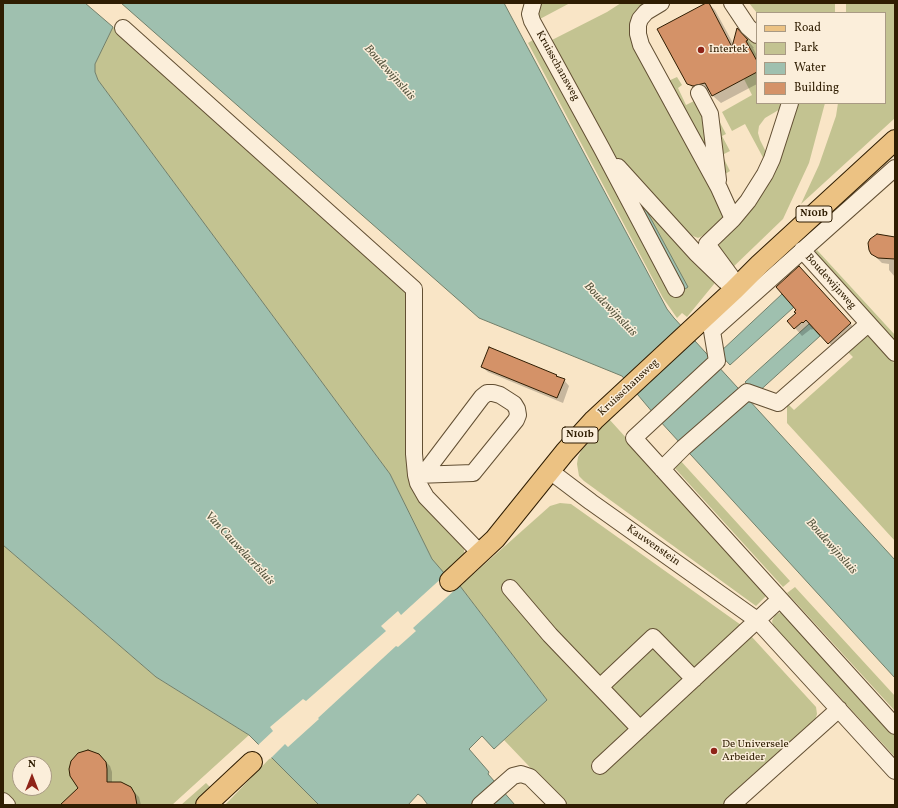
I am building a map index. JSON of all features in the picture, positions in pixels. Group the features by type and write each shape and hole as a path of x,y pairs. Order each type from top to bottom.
{"main road":[{"name":"Kruisschansweg","path":"450,581 504,529 578,437 614,401 736,288 782,243 895,140"},
{"path":"208,804 252,762"}],"street":[{"name":"Kruisschansweg","path":"533,3 530,14 532,21 676,289"},
{"path":"661,3 646,12 640,18 638,34 641,45 718,188 733,219"},
{"path":"732,3 748,27 756,34"},
{"path":"123,28 414,289 414,454 421,490 480,553"},
{"path":"699,93 710,114 718,188"},
{"path":"736,288 707,244 733,219 748,201 766,174 790,104"},
{"name":"Kruisschansweg","path":"602,149 696,252 736,288"},
{"name":"Boudewijnweg","path":"895,168 802,250 895,353"},
{"path":"802,250 712,331 717,361 634,438 895,726"},
{"path":"662,469 683,448 747,392 778,403 868,324"},
{"path":"487,393 500,395 514,404 518,415 516,420 474,473 419,475 487,393"},
{"name":"Kauwenstein","path":"550,471 591,502 757,620 895,771"},
{"path":"510,588 550,635 640,729"},
{"path":"600,766 780,599"},
{"path":"600,687 653,637 694,679"},
{"path":"732,805 839,709"},
{"path":"480,805 512,776 521,774 530,777 548,802"},
{"path":"3,801 7,805"}],"green space":[{"path":"541,3 570,3 538,20 538,6"},
{"path":"621,3 652,3 635,20 707,183 724,217 716,228 698,238 688,234 607,148 550,41 607,12"},
{"path":"749,3 835,3 835,12 756,12"},
{"path":"846,3 895,3 895,118 801,204 819,165 836,116 838,104 886,104 886,12 846,12"},
{"path":"113,27 409,290 410,479 461,542 464,549 464,555 445,575 432,559 390,474 98,80 95,72 95,64"},
{"path":"536,38 675,295 687,287 644,206 638,209 627,188 715,281 687,317 682,313 677,318 663,298 528,43"},
{"path":"751,38 756,40 756,60 732,48"},
{"path":"756,72 756,104 784,104 782,108 765,118 759,126 758,133 760,140 769,158 767,165 745,124 732,131 722,112 752,95 744,79"},
{"path":"677,77 682,85 678,88 686,105 696,100 703,113 710,158 666,82"},
{"path":"794,104 825,104 809,163 783,219 729,271 716,249 750,204"},
{"path":"716,115 726,134 722,136 730,151 722,155 730,171 722,176"},
{"path":"817,250 895,335 895,342 814,253"},
{"path":"867,336 873,339 895,364 895,541 787,423 787,403 794,410 853,357 846,350 862,337"},
{"path":"609,419 768,594 756,606 579,476 577,464 581,451"},
{"path":"679,459 790,581 783,587 672,465"},
{"path":"560,503 571,504 741,625 816,707 817,714 815,720 722,805 566,805 504,740 547,700 460,586 550,506"},
{"path":"3,545 156,677 249,735 172,805 3,805"},
{"path":"795,587 895,696 895,711 787,593"},
{"path":"781,612 784,613 895,733 895,757 773,625 772,621 775,615"},
{"path":"271,757 319,805 225,805"},
{"path":"206,783 212,789 194,805 181,805"}],"water":[{"name":"Van Cauwelaertsluis","path":"3,3 85,3 113,27 95,64 95,72 98,80 390,474 432,559 457,588 460,586 547,700 494,749 482,736 469,749 515,805 428,805 418,794 408,805 319,805 249,735 156,677 3,545"},
{"name":"Boudewijnsluis","path":"121,3 504,3 667,309 895,560 895,678 659,420 622,376 479,318"},
{"path":"644,206 688,287 682,291 638,209"},
{"path":"782,294 794,307 730,365 719,353"},
{"path":"809,324 820,336 756,394 745,382"}],"pier":[{"path":"445,575 457,588 413,628 416,631 398,647 396,646 288,747 285,744 270,759 257,746 273,731 270,727 303,699 306,701 386,631 381,626 398,611 401,615"}],"building":[{"name":"Intertek","path":"706,3 709,3 732,47 737,28 748,40 746,41 756,59 756,73 712,96 705,83 693,86 687,84 657,29"},
{"path":"877,234 895,237 895,259 878,258 871,254 868,243 870,239"},
{"path":"799,266 851,323 828,344 806,320 794,329 787,321 796,313 794,312 796,310 776,287"},
{"path":"489,347 565,379 557,398 481,367"},
{"path":"88,750 99,754 106,762 107,782 121,782 131,787 135,794 137,805 60,805 78,788 70,776 69,769 71,761 78,753"}],"place":[{"name":"Intertek","path":"701,50"},
{"name":"De Universele Arbeider","path":"714,751"}]}
